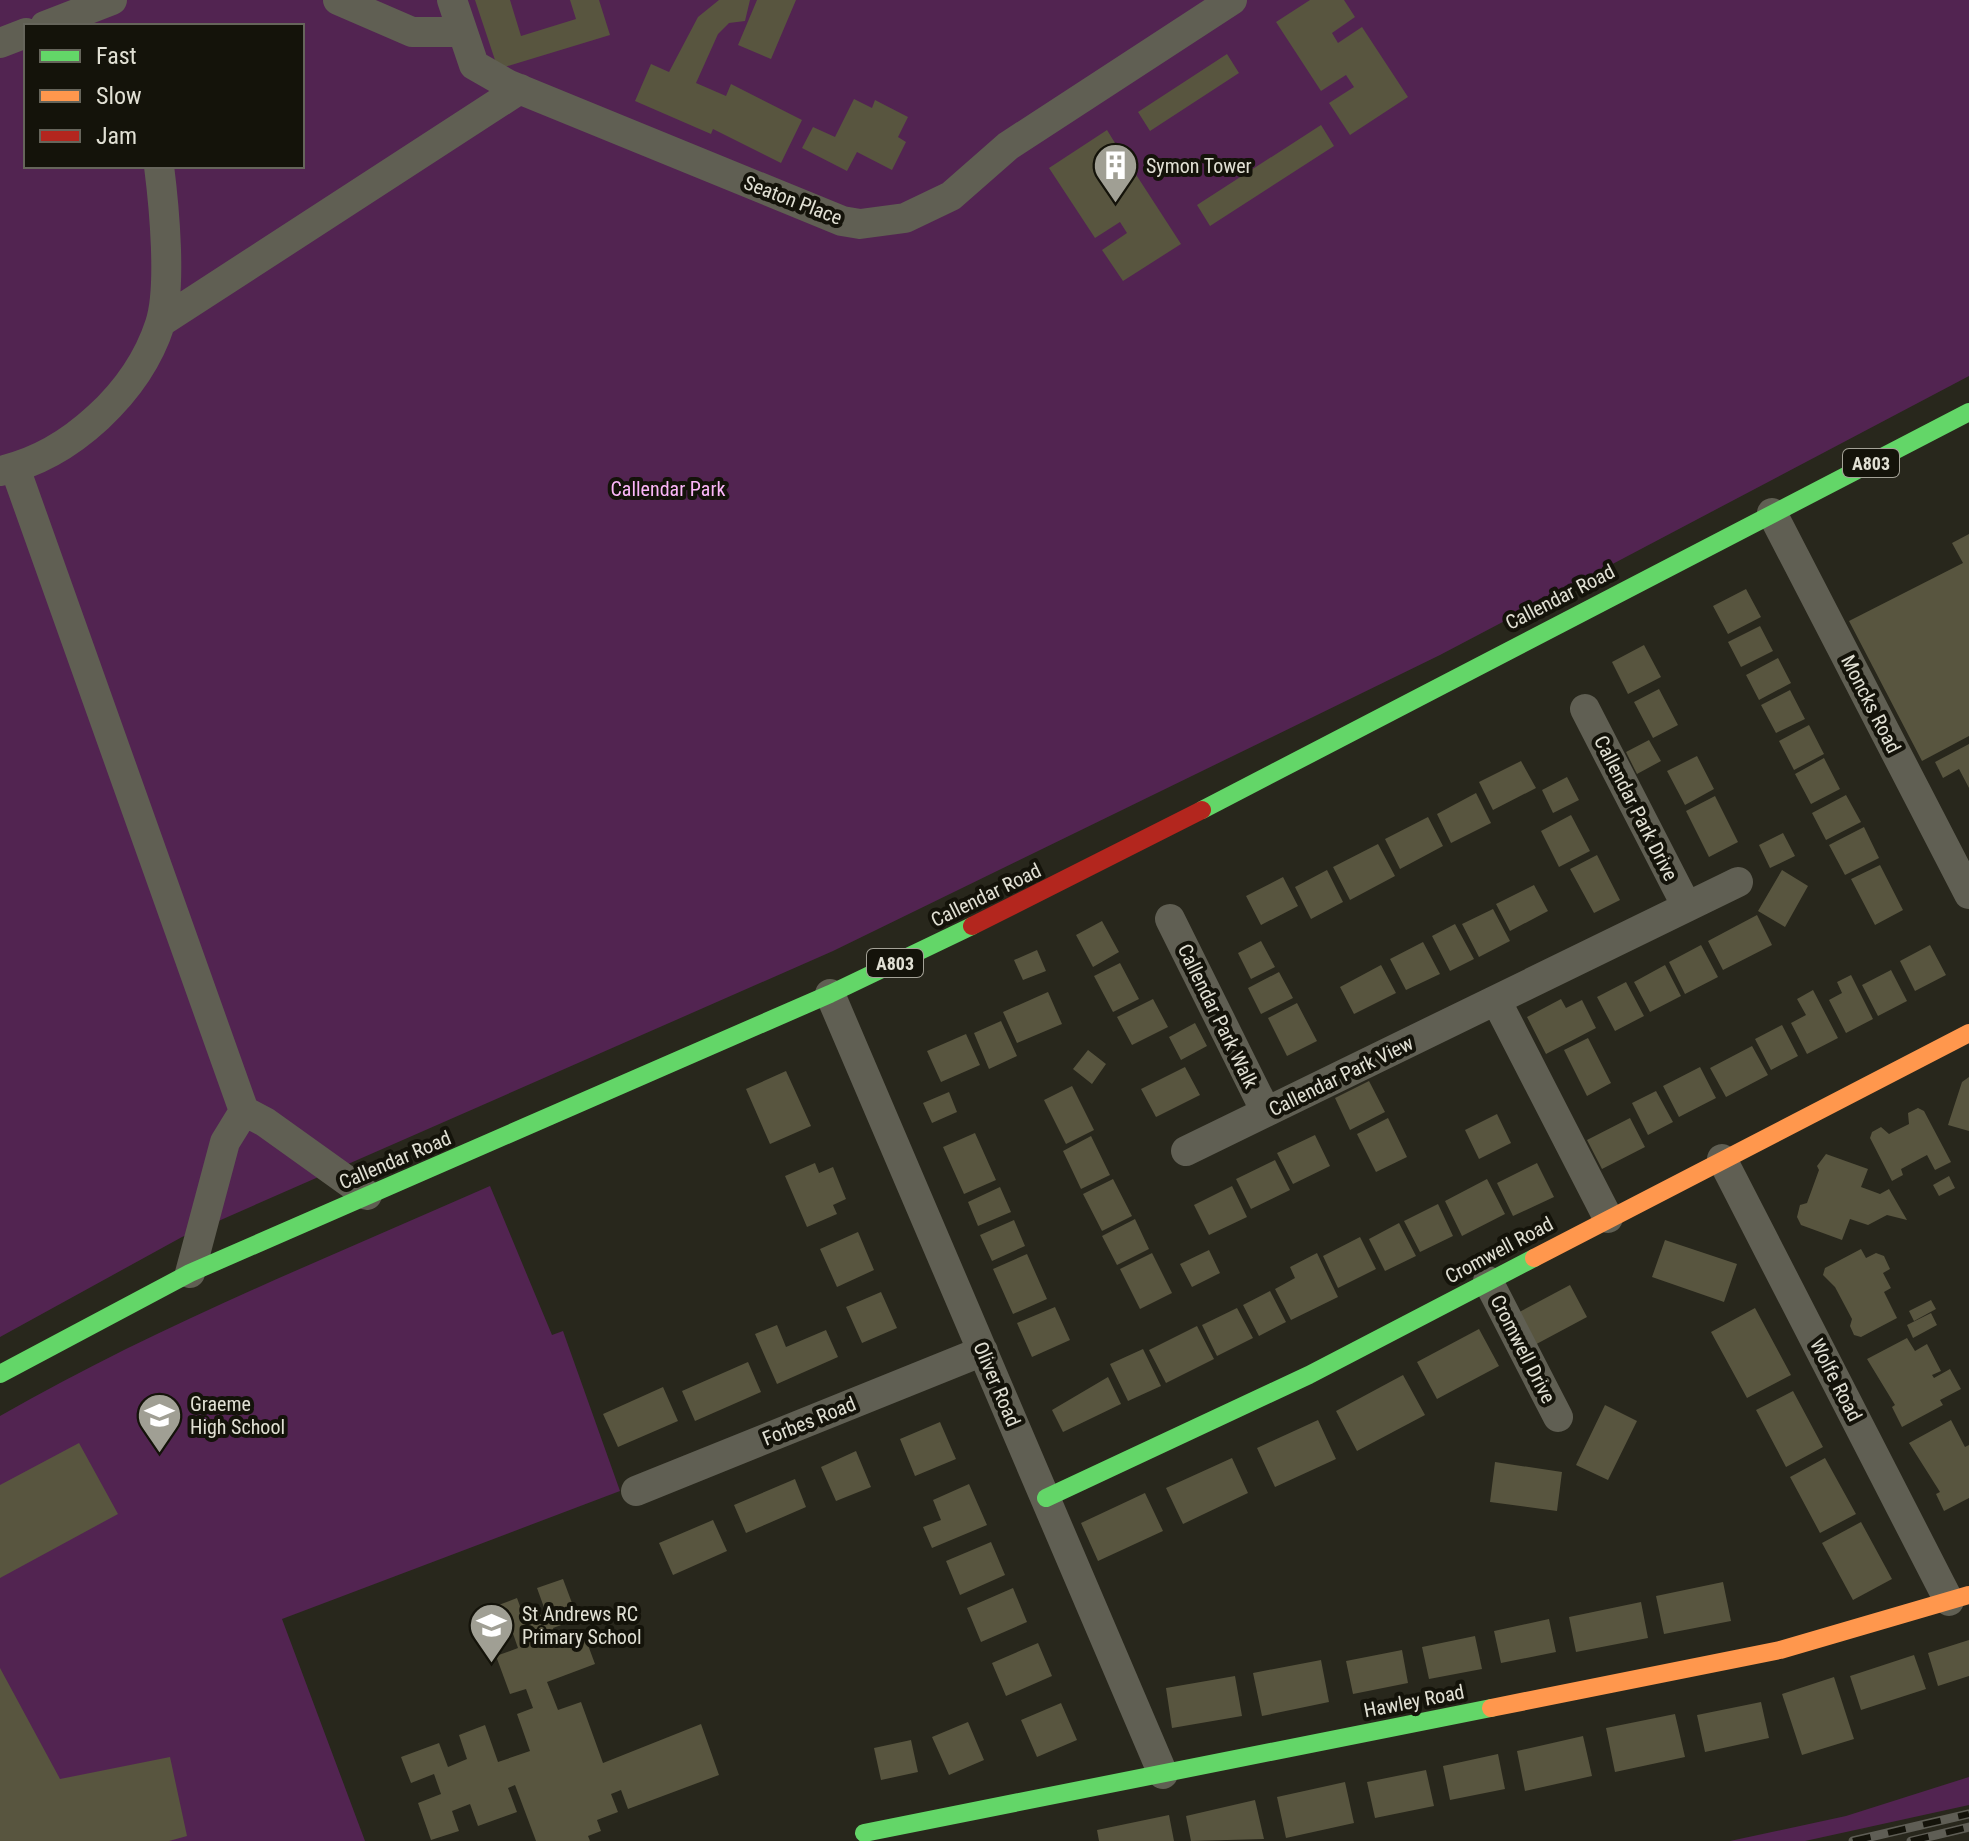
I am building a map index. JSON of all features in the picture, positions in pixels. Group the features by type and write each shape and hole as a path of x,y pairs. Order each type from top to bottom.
{"main road":[{"name":"Callendar Road","path":"0,1374 190,1273 830,994 1062,883 1969,412"},
{"name":"Cromwell Road","path":"1046,1498 1309,1375 1969,1033"},
{"name":"Hawley Road","path":"864,1833 1780,1650 1959,1598"}],"street":[{"path":"58,24 112,0"},
{"path":"338,0 412,32 462,32"},
{"name":"Seaton Place","path":"452,0 474,65 520,89 842,221 884,222 905,218 951,196 1008,146 1232,0"},
{"path":"0,43 24,34"},
{"path":"161,322 520,89"},
{"path":"159,168 165,265 161,322 133,378 116,400 69,440 8,470 244,1111 265,1122 367,1195"},
{"name":"Moncks Road","path":"1772,513 1969,894"},
{"name":"Callendar Park Drive","path":"1585,709 1687,907"},
{"name":"Callendar Park View","path":"1186,1151 1738,882"},
{"name":"Callendar Park Walk","path":"1170,919 1266,1112"},
{"name":"Oliver Road","path":"830,994 1163,1774"},
{"path":"1496,1000 1608,1218"},
{"path":"190,1273 225,1142 244,1111"},
{"name":"Wolfe Road","path":"1722,1159 1959,1598"},
{"name":"Cromwell Drive","path":"1488,1281 1558,1417"},
{"name":"Forbes Road","path":"636,1491 983,1351"}],"green space":[{"name":"Callendar Park","path":"0,0 1969,0 1969,376 1440,655 833,951 182,1237 0,1337"},
{"name":"Graeme High School","path":"490,1186 552,1335 563,1331 620,1491 282,1619 365,1841 0,1841 0,1416 181,1323"},
{"path":"1969,1777 1969,1805 1805,1841 1730,1841 1846,1816"}],"building":[{"path":"475,0 510,0 521,36 576,19 570,0 599,0 610,35 498,69"},
{"path":"719,0 750,0 745,21 729,23 718,34 696,83 726,96 731,84 802,120 781,163 713,129 711,134 635,101 651,64 669,72 698,17"},
{"path":"757,0 796,0 771,59 738,45"},
{"path":"1310,0 1344,0 1355,17 1332,33 1338,43 1362,27 1408,97 1350,135 1329,103 1354,87 1346,75 1321,91 1276,22"},
{"path":"1227,54 1239,73 1150,131 1138,112"},
{"path":"854,99 872,108 875,100 908,117 898,137 906,142 892,170 857,152 847,171 802,148 813,127 835,137"},
{"path":"1321,125 1334,146 1210,226 1197,205"},
{"name":"Symon Tower","path":"1107,130 1128,164 1104,179 1111,189 1135,173 1181,244 1123,281 1102,250 1127,233 1120,222 1095,238 1049,168"},
{"path":"1969,534 1969,736 1922,761 1849,621 1963,563 1952,543"},
{"path":"1746,589 1761,617 1728,634 1713,606"},
{"path":"1760,626 1773,651 1741,667 1728,642"},
{"path":"1644,645 1661,677 1628,694 1612,662"},
{"path":"1778,658 1791,683 1759,700 1746,675"},
{"path":"1659,689 1678,725 1653,738 1634,702"},
{"path":"1790,690 1805,719 1776,733 1761,705"},
{"path":"1809,725 1824,754 1794,770 1779,741"},
{"path":"1649,740 1661,761 1637,774 1626,752"},
{"path":"1969,744 1969,788 1959,769 1943,778 1935,762"},
{"path":"1697,756 1714,789 1685,805 1667,771"},
{"path":"1824,758 1840,789 1811,804 1795,774"},
{"path":"1521,761 1536,788 1493,810 1479,782"},
{"path":"1567,777 1579,800 1553,813 1542,790"},
{"path":"1476,793 1491,823 1451,843 1437,814"},
{"path":"1846,795 1861,822 1826,840 1812,813"},
{"path":"1715,796 1738,842 1709,857 1686,811"},
{"path":"1571,815 1590,851 1559,867 1541,831"},
{"path":"1428,817 1443,846 1400,869 1385,839"},
{"path":"1864,827 1879,858 1845,875 1829,845"},
{"path":"1783,833 1795,856 1770,868 1759,845"},
{"path":"1378,844 1395,876 1350,900 1333,867"},
{"path":"1597,855 1620,900 1594,913 1570,869"},
{"path":"1880,865 1903,910 1875,925 1851,879"},
{"path":"1327,870 1343,902 1311,919 1295,887"},
{"path":"1782,870 1808,886 1785,927 1758,911"},
{"path":"1283,877 1298,906 1261,925 1246,896"},
{"path":"1534,885 1548,911 1510,931 1496,904"},
{"path":"1493,909 1510,941 1479,957 1462,924"},
{"path":"1757,915 1772,945 1723,970 1708,941"},
{"path":"1102,921 1119,952 1093,967 1076,935"},
{"path":"1455,924 1474,959 1450,971 1432,936"},
{"path":"1261,941 1275,967 1251,979 1238,953"},
{"path":"1423,942 1440,974 1406,990 1390,959"},
{"path":"1701,945 1718,977 1685,994 1669,962"},
{"path":"1930,945 1946,975 1915,991 1900,961"},
{"path":"1037,950 1046,971 1023,980 1014,960"},
{"path":"1120,963 1139,999 1113,1012 1094,976"},
{"path":"1381,965 1396,993 1354,1014 1340,987"},
{"path":"1665,965 1681,996 1650,1012 1634,982"},
{"path":"1891,970 1907,1001 1878,1016 1862,985"},
{"path":"1279,972 1293,998 1261,1014 1248,988"},
{"path":"1851,975 1873,1019 1846,1033 1829,1000 1842,993 1837,982"},
{"path":"1626,982 1644,1016 1615,1031 1597,997"},
{"path":"1813,990 1838,1038 1807,1054 1791,1023 1806,1015 1797,999"},
{"path":"1048,992 1062,1024 1017,1043 1003,1012"},
{"path":"1153,999 1168,1027 1132,1045 1117,1017"},
{"path":"1561,999 1566,1008 1582,1000 1596,1028 1546,1054 1527,1017"},
{"path":"1297,1003 1317,1041 1287,1056 1268,1018"},
{"path":"1001,1021 1017,1056 989,1069 974,1033"},
{"path":"1195,1023 1207,1046 1181,1060 1169,1037"},
{"path":"1782,1025 1798,1056 1771,1070 1755,1039"},
{"path":"966,1034 980,1065 941,1082 927,1051"},
{"path":"1588,1038 1611,1083 1587,1096 1564,1050"},
{"path":"1752,1046 1768,1075 1726,1097 1710,1068"},
{"path":"1088,1050 1106,1064 1092,1084 1073,1069"},
{"path":"1185,1067 1200,1095 1156,1117 1141,1089"},
{"path":"1700,1067 1716,1098 1679,1117 1663,1086"},
{"path":"786,1071 811,1126 770,1144 746,1089"},
{"path":"1969,1077 1969,1131 1948,1125 1962,1082"},
{"path":"1369,1081 1385,1112 1350,1130 1335,1098"},
{"path":"1072,1086 1094,1130 1066,1144 1044,1100"},
{"path":"1656,1091 1673,1122 1648,1135 1632,1103"},
{"path":"949,1092 957,1112 932,1123 923,1103"},
{"path":"1918,1108 1924,1111 1951,1162 1935,1170 1927,1155 1901,1169 1903,1175 1892,1181 1870,1138 1872,1132 1881,1127 1889,1134 1909,1124 1908,1113"},
{"path":"1497,1114 1511,1143 1479,1159 1465,1130"},
{"path":"1388,1118 1407,1157 1376,1172 1357,1134"},
{"path":"1630,1118 1645,1147 1602,1169 1587,1140"},
{"path":"975,1133 996,1180 964,1194 943,1147"},
{"path":"1315,1135 1330,1166 1293,1184 1277,1153"},
{"path":"1091,1136 1110,1175 1081,1189 1063,1151"},
{"path":"1826,1154 1868,1169 1861,1187 1880,1194 1889,1189 1907,1220 1887,1215 1868,1225 1850,1219 1842,1240 1801,1225 1797,1217 1800,1205 1807,1203 1819,1170 1817,1166"},
{"path":"1275,1160 1290,1190 1251,1209 1236,1179"},
{"path":"815,1163 819,1173 833,1167 846,1199 833,1205 837,1214 807,1227 785,1176"},
{"path":"1537,1163 1554,1197 1513,1216 1497,1183"},
{"path":"1949,1176 1955,1188 1939,1196 1933,1185"},
{"path":"1113,1179 1132,1216 1102,1231 1083,1194"},
{"path":"1487,1179 1505,1214 1462,1236 1445,1201"},
{"path":"1232,1186 1247,1217 1209,1235 1194,1205"},
{"path":"1000,1187 1011,1212 978,1226 968,1202"},
{"path":"1438,1204 1453,1236 1420,1252 1404,1221"},
{"path":"1135,1219 1149,1249 1117,1265 1102,1236"},
{"path":"1014,1220 1025,1246 992,1261 980,1235"},
{"path":"1399,1223 1416,1256 1385,1271 1369,1239"},
{"path":"858,1232 874,1270 837,1287 820,1249"},
{"path":"1360,1237 1376,1269 1338,1288 1323,1256"},
{"path":"1665,1240 1737,1264 1724,1302 1652,1277"},
{"path":"1861,1249 1866,1258 1876,1253 1884,1256 1890,1269 1883,1273 1891,1288 1884,1292 1897,1318 1861,1337 1854,1335 1850,1326 1852,1319 1835,1287 1823,1275 1825,1268"},
{"path":"1209,1250 1220,1273 1192,1287 1180,1264"},
{"path":"1152,1253 1172,1293 1140,1309 1120,1269"},
{"path":"1317,1253 1338,1297 1291,1320 1275,1289 1295,1278 1290,1267"},
{"path":"1027,1254 1047,1299 1013,1314 993,1269"},
{"path":"1570,1285 1587,1317 1529,1348 1512,1316"},
{"path":"1270,1291 1286,1322 1259,1336 1243,1305"},
{"path":"881,1292 897,1328 862,1343 846,1307"},
{"path":"1931,1300 1936,1309 1914,1321 1909,1311"},
{"path":"1055,1307 1070,1340 1032,1357 1017,1323"},
{"path":"1237,1308 1253,1338 1217,1356 1202,1325"},
{"path":"1755,1308 1791,1375 1747,1398 1711,1332"},
{"path":"1931,1313 1937,1325 1913,1338 1907,1325"},
{"path":"777,1325 786,1347 826,1330 838,1357 777,1384 755,1334"},
{"path":"1197,1326 1214,1359 1166,1383 1149,1350"},
{"path":"1479,1329 1499,1366 1437,1399 1417,1362"},
{"path":"1907,1338 1915,1351 1927,1344 1941,1371 1932,1375 1934,1378 1950,1369 1961,1389 1940,1400 1943,1405 1902,1427 1892,1407 1895,1405 1867,1359"},
{"path":"1143,1349 1161,1386 1128,1401 1110,1364"},
{"path":"748,1362 761,1392 695,1421 682,1391"},
{"path":"1403,1375 1425,1415 1357,1451 1336,1411"},
{"path":"1108,1377 1121,1404 1063,1432 1052,1410"},
{"path":"663,1387 678,1421 618,1447 603,1414"},
{"path":"1793,1391 1823,1447 1786,1467 1756,1410"},
{"path":"1605,1405 1637,1421 1608,1480 1576,1465"},
{"path":"1318,1420 1336,1459 1275,1487 1257,1448"},
{"path":"1951,1420 1965,1447 1969,1445 1969,1498 1944,1511 1936,1494 1940,1492 1909,1443"},
{"path":"940,1422 956,1459 915,1476 900,1439"},
{"path":"79,1443 118,1514 0,1578 0,1485"},
{"path":"856,1451 871,1487 836,1501 821,1467"},
{"path":"1232,1458 1248,1493 1183,1524 1166,1488"},
{"path":"1825,1458 1856,1514 1820,1533 1790,1477"},
{"path":"1495,1462 1562,1472 1557,1511 1490,1502"},
{"path":"795,1479 806,1507 746,1533 734,1505"},
{"path":"969,1484 987,1525 932,1548 923,1527 941,1520 933,1500"},
{"path":"1145,1493 1163,1531 1098,1561 1081,1523"},
{"path":"713,1520 727,1551 673,1575 659,1543"},
{"path":"1861,1522 1892,1579 1853,1600 1822,1543"},
{"path":"991,1542 1005,1575 960,1595 946,1561"},
{"name":"St Andrews RC Primary School","path":"563,1579 578,1619 553,1628 560,1646 585,1637 595,1664 547,1682 558,1710 581,1702 603,1763 701,1724 719,1775 628,1809 621,1790 611,1794 618,1812 597,1820 601,1831 588,1836 590,1841 536,1841 515,1785 508,1788 517,1812 478,1826 470,1804 452,1811 459,1831 431,1840 418,1803 441,1794 434,1774 411,1783 401,1757 439,1743 448,1767 467,1759 459,1735 485,1725 498,1762 530,1751 517,1714 533,1708 526,1689 510,1694 496,1656 518,1648 511,1628 489,1636 480,1612 517,1598 525,1620 546,1613 537,1588"},
{"path":"1723,1582 1731,1621 1664,1634 1656,1596"},
{"path":"1013,1588 1027,1622 981,1642 967,1608"},
{"path":"1641,1602 1648,1638 1576,1652 1569,1617"},
{"path":"1549,1619 1556,1652 1501,1663 1494,1631"},
{"path":"1475,1636 1482,1669 1429,1679 1422,1647"},
{"path":"1969,1640 1969,1676 1938,1686 1928,1653"},
{"path":"1038,1643 1052,1676 1006,1696 992,1663"},
{"path":"1402,1650 1408,1683 1353,1694 1346,1661"},
{"path":"1914,1655 1926,1689 1861,1710 1850,1676"},
{"path":"1321,1660 1329,1702 1262,1716 1253,1673"},
{"path":"0,1668 60,1779 170,1757 187,1836 169,1841 0,1841"},
{"path":"1235,1676 1242,1716 1172,1728 1166,1688"},
{"path":"1834,1677 1854,1739 1802,1755 1782,1694"},
{"path":"1761,1702 1769,1738 1705,1752 1697,1715"},
{"path":"1061,1703 1077,1740 1037,1757 1021,1720"},
{"path":"1675,1714 1685,1757 1615,1772 1606,1728"},
{"path":"968,1722 984,1760 949,1775 932,1737"},
{"path":"1583,1736 1592,1776 1525,1791 1517,1751"},
{"path":"911,1740 918,1772 881,1780 874,1748"},
{"path":"1498,1754 1505,1789 1450,1800 1443,1766"},
{"path":"1426,1770 1434,1806 1375,1818 1367,1782"},
{"path":"1345,1782 1354,1823 1286,1838 1277,1797"},
{"path":"1255,1800 1264,1839 1191,1841 1186,1816"},
{"path":"1169,1815 1174,1841 1099,1841 1097,1830"}],"railway":[{"path":"1853,1841 1969,1814"},
{"path":"1911,1841 1969,1827"}],"traffic: fast":[{"path":"1202,810 1969,412"},
{"path":"0,1374 190,1273 830,994 972,926"},
{"path":"1046,1498 1309,1375 1534,1258"},
{"path":"864,1833 1491,1708"}],"traffic: slow":[{"path":"1534,1258 1969,1033"},
{"path":"1491,1708 1780,1650 1969,1595"}],"traffic: jam":[{"path":"972,926 1202,810"}],"place":[{"name":"Symon Tower","path":"1115,205"},
{"name":"Graeme High School","path":"159,1455"},
{"name":"St Andrews RC Primary School","path":"491,1665"}]}
